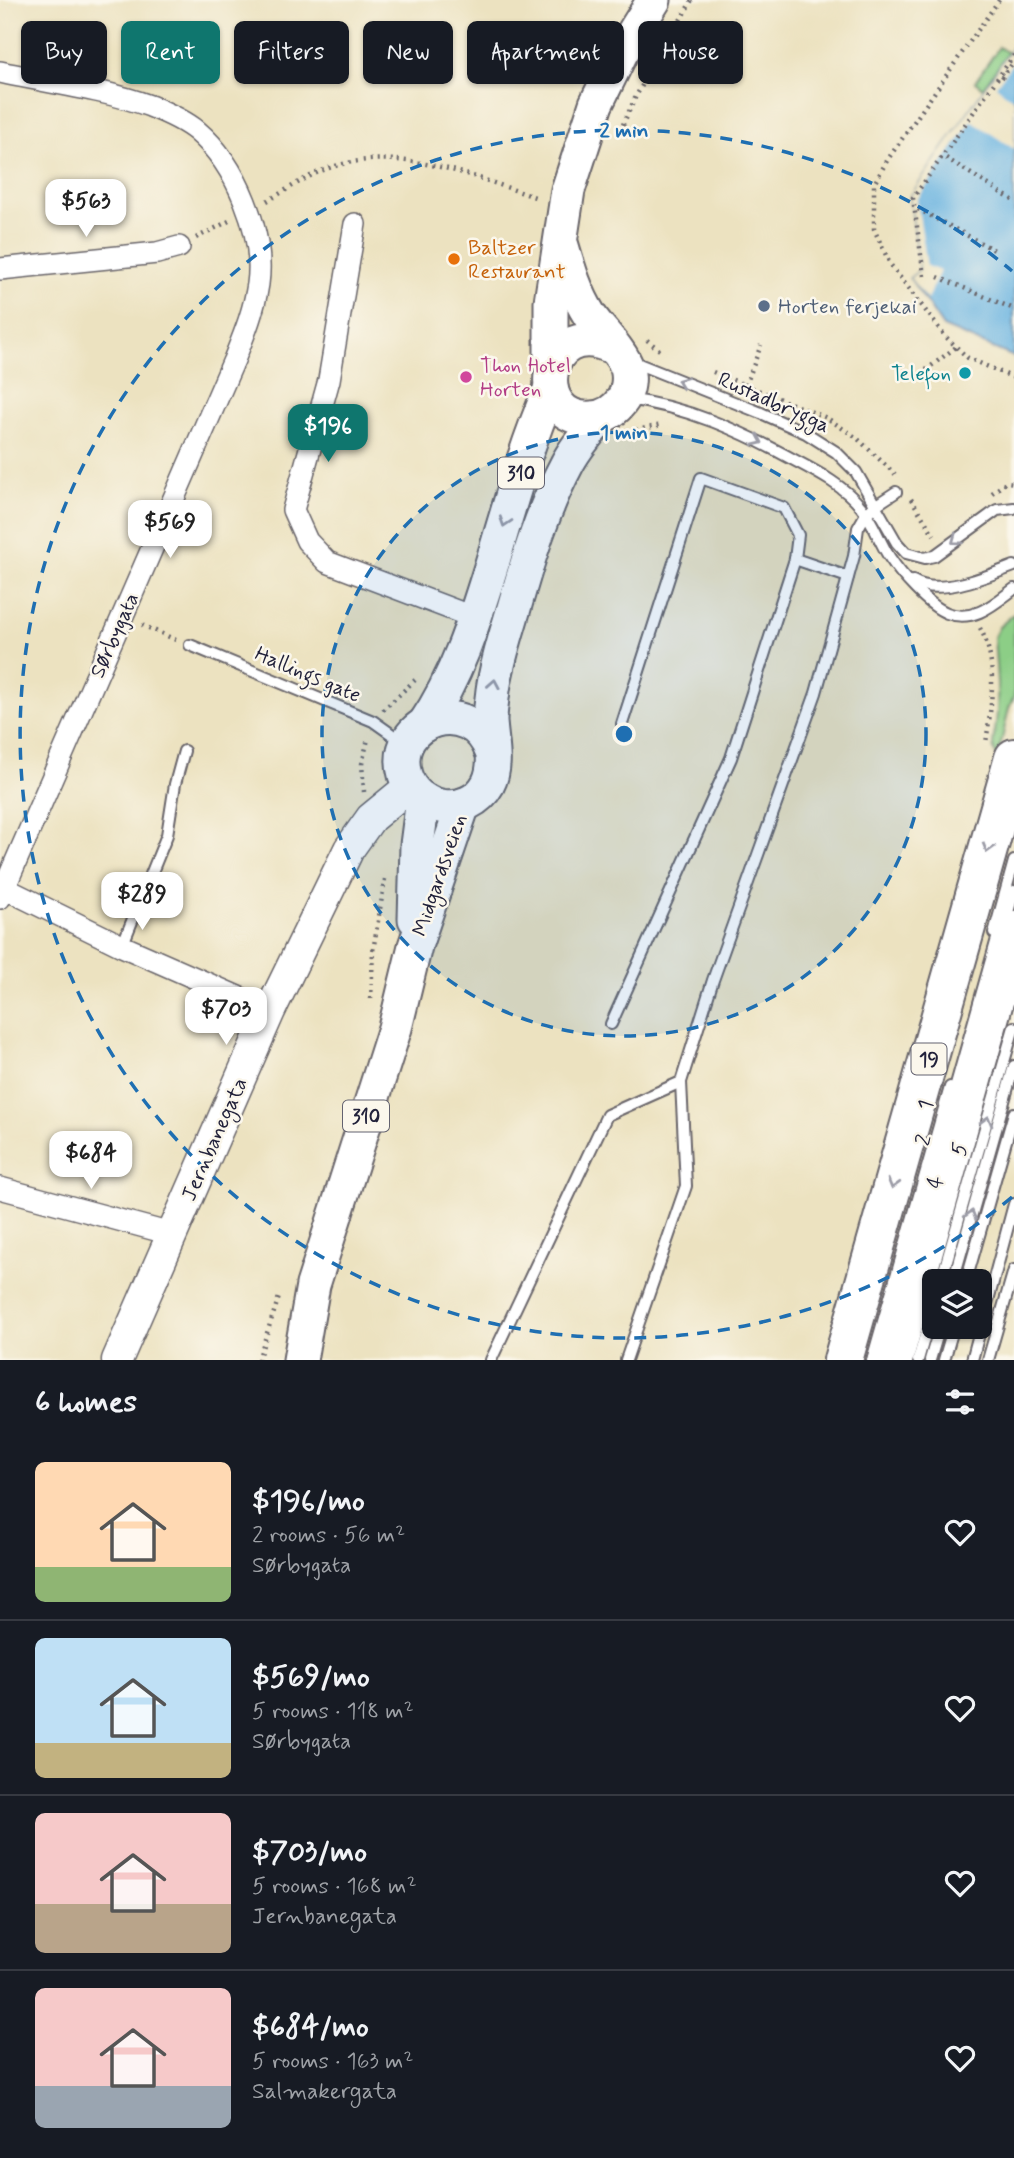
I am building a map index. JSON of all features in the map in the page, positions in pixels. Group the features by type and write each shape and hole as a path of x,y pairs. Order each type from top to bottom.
{"highway":[{"name":"19","path":"843,1360 999,755"},
{"name":"19","path":"892,1360 1002,937"}],"main road":[{"name":"310","path":"551,377 551,302 563,221 581,144 596,104 621,53 654,0"},
{"path":"551,377 556,400 564,410 589,418 617,416 628,385 628,370 589,314 574,287 563,221"},
{"name":"310","path":"416,792 404,767 415,735 444,695 475,618 558,354 570,344 584,340 599,340 617,352"},
{"name":"310","path":"463,805 473,800 488,784 492,774 490,717 493,687 527,563 550,499 567,463 617,416"},
{"path":"415,735 444,718 465,720 482,733 492,751"},
{"path":"416,792 441,807 463,805"},
{"name":"Jernbanegata","path":"117,1360 270,1011 349,849 372,818 416,792"},
{"name":"Midgardsveien","path":"415,946 416,792"},
{"name":"Midgardsveien","path":"280,1360 298,1285 395,1028 415,946 463,805"},
{"name":"Midgardsveien","path":"298,1285 300,1360"}],"street":[{"name":"Sørbygata","path":"0,72 150,106 197,130 215,150 250,211 259,258 258,283 251,317 2,891"},
{"path":"355,224 330,380 293,510 307,541 327,562 475,618"},
{"path":"0,269 158,253 179,247"},
{"path":"2,891 270,1011"},
{"path":"0,1188 171,1234"}],"lane":[{"name":"Rustadbrygga","path":"617,352 806,433 836,452 856,472 897,543 906,553 925,558 934,556 997,510 1014,508"},
{"name":"Rustadbrygga","path":"617,416 665,406 716,423 765,444 826,478 859,504 890,559 931,604 956,616 973,615 987,609 1014,589"},
{"path":"611,1024 731,758 795,559 798,535 784,508 701,478 622,724"},
{"path":"626,1360 686,1186 681,1082 744,891 816,693 848,577 858,528 866,514 896,492"},
{"path":"795,559 848,577"},
{"name":"Rustadbrygga","path":"900,571 919,585 943,588 1014,566"},
{"name":"Hallings gate","path":"190,646 373,721 415,735"},
{"path":"122,946 167,835 184,751"},
{"path":"1002,937 1014,861"},
{"name":"2","path":"880,1360 1014,891"},
{"name":"5","path":"944,1269 1014,1027"},
{"name":"4","path":"905,1360 999,1028"},
{"path":"956,1269 1014,1066"},
{"name":"1","path":"872,1360 954,1073"},
{"path":"491,1360 607,1115 681,1082"},
{"path":"969,1269 1014,1113"},
{"path":"972,1360 1014,1204"},
{"path":"988,1360 1014,1270"},
{"path":"918,1360 924,1339"},
{"path":"930,1360 936,1339"},
{"path":"944,1360 950,1339"}],"path":[{"path":"620,132 636,96 692,0"},
{"path":"999,0 888,159 874,184 874,229 890,264 945,336 968,358 1014,378"},
{"path":"923,276 913,198 1014,55"},
{"path":"1002,78 1014,61"},
{"path":"179,247 329,168 380,158 444,167 563,221"},
{"path":"946,158 1014,201"},
{"path":"918,209 996,251"},
{"path":"938,276 1014,309"},
{"path":"746,385 761,345"},
{"path":"926,370 956,347"},
{"path":"617,416 672,425"},
{"path":"122,617 190,646"},
{"path":"983,632 991,662 990,715 999,755"},
{"path":"372,818 362,787 362,764 373,721 417,678"},
{"path":"370,1005 373,951 386,870"},
{"path":"258,1360 298,1285"}],"green space":[{"path":"999,47 1008,53 983,88 975,82"},
{"path":"1014,614 1014,697 998,757 993,745 997,696 994,637 999,627"}],"water":[{"path":"1014,45 1014,357 943,327 910,278 920,270 910,197"}],"pier":[{"path":"1014,45 1014,61 996,86 1014,100 1014,149 972,121 917,200 927,266 940,271 927,300 910,278 920,270 910,197"}],"place":[{"name":"Baltzer Restaurant","path":"454,259"},
{"name":"Horten ferjekai","path":"764,306"},
{"name":"Telefon","path":"965,373"},
{"name":"Thon Hotel Horten","path":"466,377"}]}
